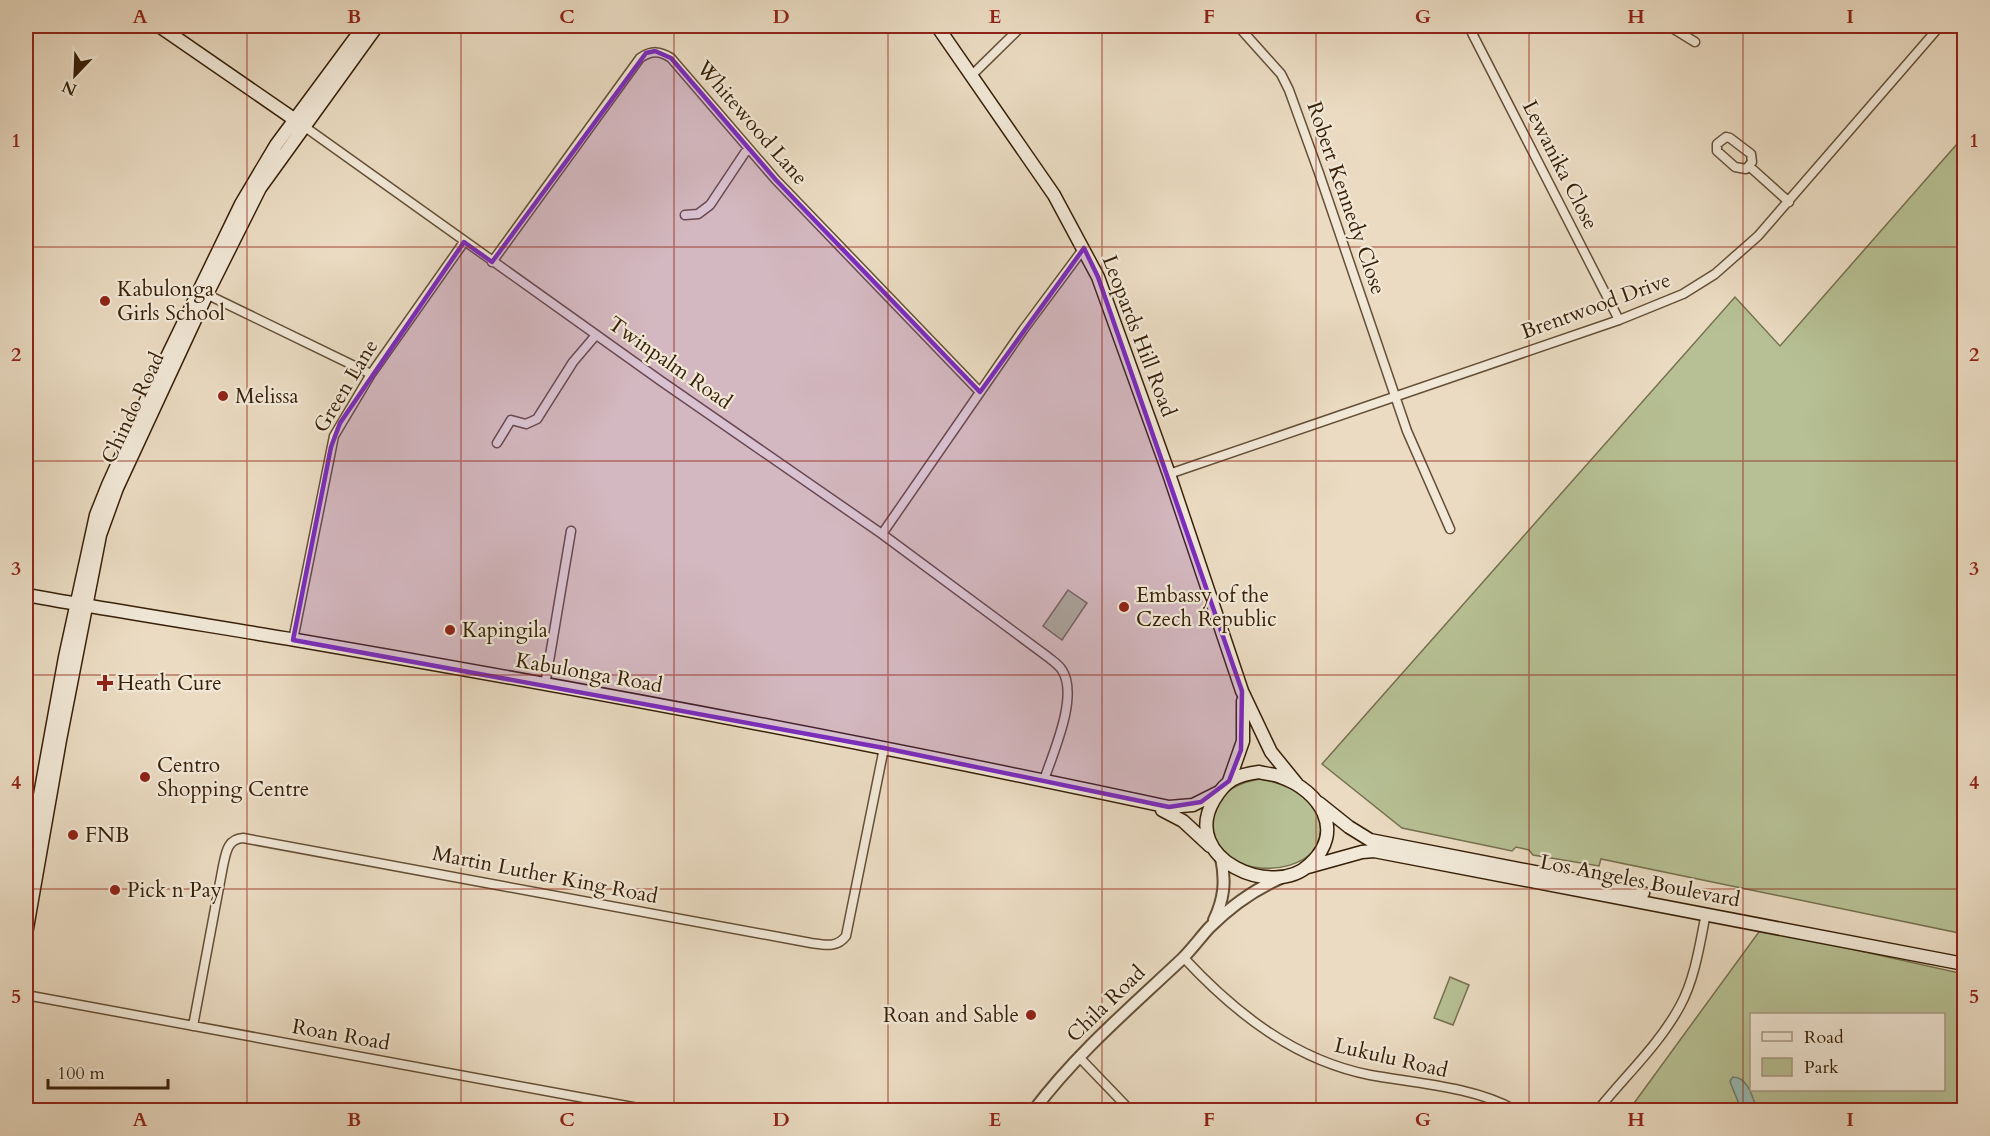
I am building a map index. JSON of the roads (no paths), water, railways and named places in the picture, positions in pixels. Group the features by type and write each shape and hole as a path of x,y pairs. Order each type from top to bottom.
{"main road":[{"name":"Twinpalm Road","path":"159,26 300,123"},
{"name":"Chindo Road","path":"82,605 96,516 149,394 260,188 364,26"},
{"name":"Chindo Road","path":"300,123 377,26"},
{"name":"Leopards Hill Road","path":"937,26 1054,195 1098,277 1242,691 1271,752 1297,784"},
{"name":"Kabulonga Road","path":"26,595 545,685 884,748 1169,807 1186,807 1220,792"},
{"path":"26,872 57,699 82,605"},
{"path":"26,934 82,605"},
{"name":"Leopards Hill Road","path":"1228,781 1243,741 1242,691"},
{"path":"1259,772 1280,776 1297,784 1319,803 1328,824 1328,831 1323,848 1308,867 1282,877 1258,876 1242,872 1217,854 1207,834 1206,823 1212,803 1228,781 1259,772"},
{"name":"Kabulonga Road","path":"1143,801 1177,817 1217,854"},
{"name":"Los Angeles Boulevard","path":"1319,803 1349,827 1370,840 1965,956"},
{"name":"Los Angeles Boulevard","path":"1308,867 1374,850 1965,964"}],"street":[{"path":"972,75 1022,26"},
{"name":"Robert Kennedy Close","path":"1238,26 1281,74 1289,90 1319,172 1394,397 1450,530"},
{"name":"Lewanika Close","path":"1473,26 1472,33 1619,320"},
{"path":"1669,26 1695,42"},
{"name":"Brentwood Drive","path":"1168,474 1619,320 1683,294 1715,274 1758,236 1940,26"},
{"name":"Whitewood Lane","path":"492,262 632,68 646,53 655,51 671,58 748,148 980,392"},
{"name":"Twinpalm Road","path":"300,123 492,262 882,534 1048,657 1061,669 1067,691 1066,709 1044,780"},
{"path":"686,215 698,214 710,205 748,148"},
{"path":"1749,166 1789,202"},
{"name":"Green Lane","path":"292,640 330,447 340,423 371,374 464,242"},
{"path":"882,534 980,392 1084,248"},
{"path":"203,292 371,374"},
{"path":"497,443 511,420 526,424 537,419 573,362 596,335"},
{"path":"545,685 571,531"},
{"name":"Martin Luther King Road","path":"193,1026 223,866 228,846 237,838 811,943 835,945 842,942 846,936 884,748"},
{"name":"Chila Road","path":"1209,928 1224,894 1224,873 1217,854"},
{"name":"Chila Road","path":"1034,1110 1054,1083 1079,1057 1183,957 1209,928 1242,899 1282,877"},
{"path":"1598,1110 1661,1036 1681,1005 1697,955 1706,913"},
{"name":"Lukulu Road","path":"1183,957 1248,1018 1292,1047 1366,1074 1473,1094 1494,1100 1515,1110"},
{"name":"Roan Road","path":"26,995 649,1110"},
{"path":"1079,1057 1130,1110"}],"water":[{"path":"1733,1077 1743,1080 1752,1094 1757,1110 1740,1110 1730,1081"}],"place":[{"name":"Kabulonga Girls School","path":"105,301"},
{"name":"Melissa","path":"223,396"},
{"name":"Embassy of the Czech Republic","path":"1124,607"},
{"name":"Kapingila","path":"450,630"},
{"name":"Heath Cure","path":"105,683"},
{"name":"Centro Shopping Centre","path":"145,777"},
{"name":"FNB","path":"73,835"},
{"name":"Pick n Pay","path":"115,890"},
{"name":"Roan and Sable","path":"1031,1015"}]}
